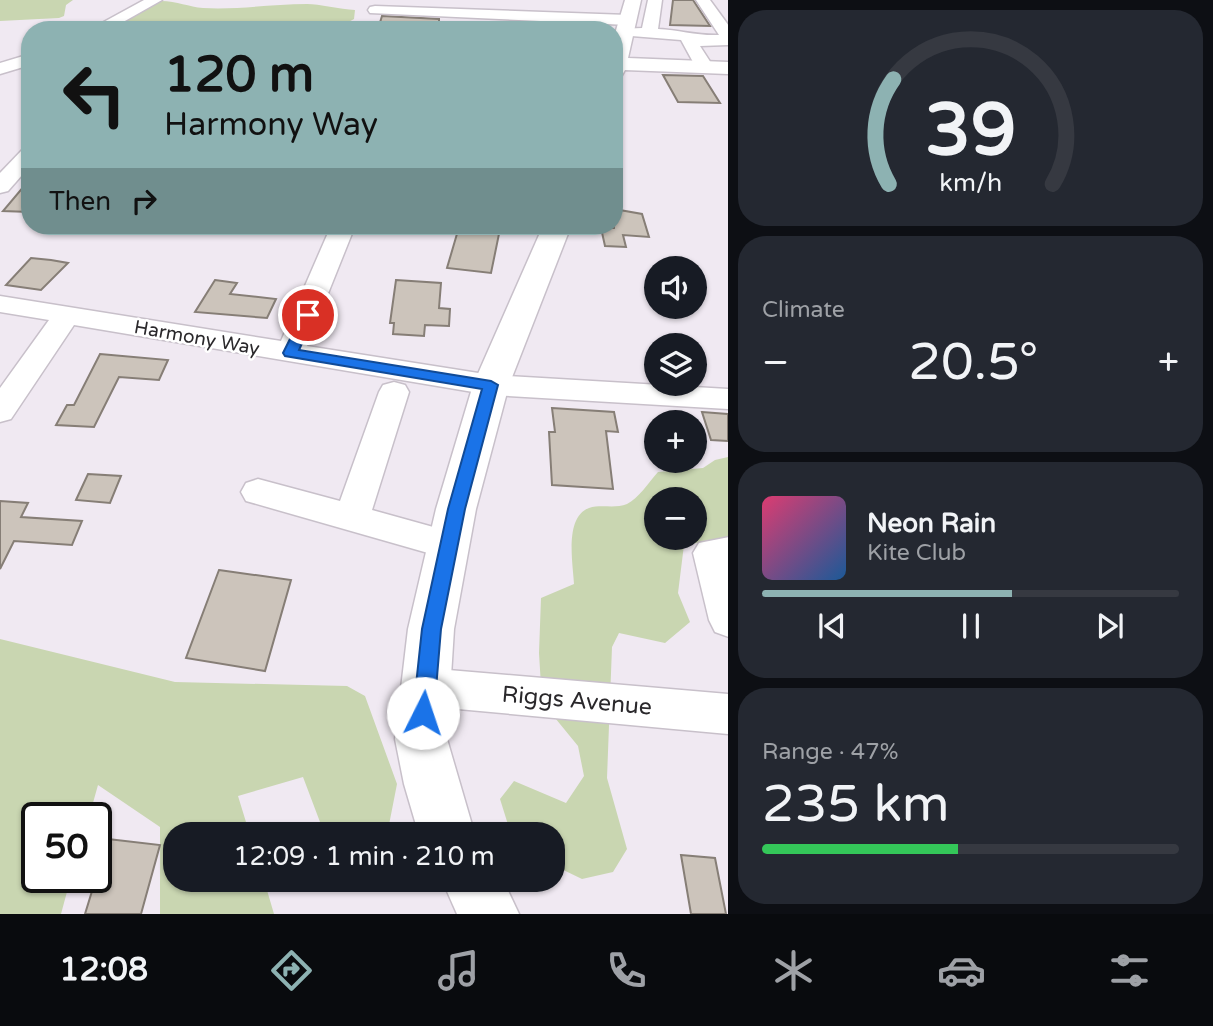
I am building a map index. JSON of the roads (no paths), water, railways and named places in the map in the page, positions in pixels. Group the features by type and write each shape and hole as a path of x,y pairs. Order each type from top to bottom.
{"main road":[{"path":"623,61 728,68"},
{"path":"443,822 421,739 431,629 449,545 491,385 553,235"},
{"path":"477,892 489,914"}],"street":[{"path":"114,21 155,0"},
{"path":"580,0 582,12 625,14 649,33 685,35 692,39 728,40"},
{"path":"649,33 655,0"},
{"path":"703,0 728,40"},
{"path":"377,5 508,7 549,21"},
{"path":"603,21 625,14"},
{"path":"692,39 689,41 702,62 696,67"},
{"path":"0,69 21,62"},
{"path":"0,186 21,163"},
{"path":"290,353 339,235"},
{"name":"Harmony Way","path":"0,304 491,385 728,399"},
{"path":"0,411 33,359 67,315"},
{"path":"352,519 394,392"},
{"path":"258,492 449,545"},
{"path":"728,552 712,553 728,620"},
{"name":"Riggs Avenue","path":"425,687 728,714"}]}
